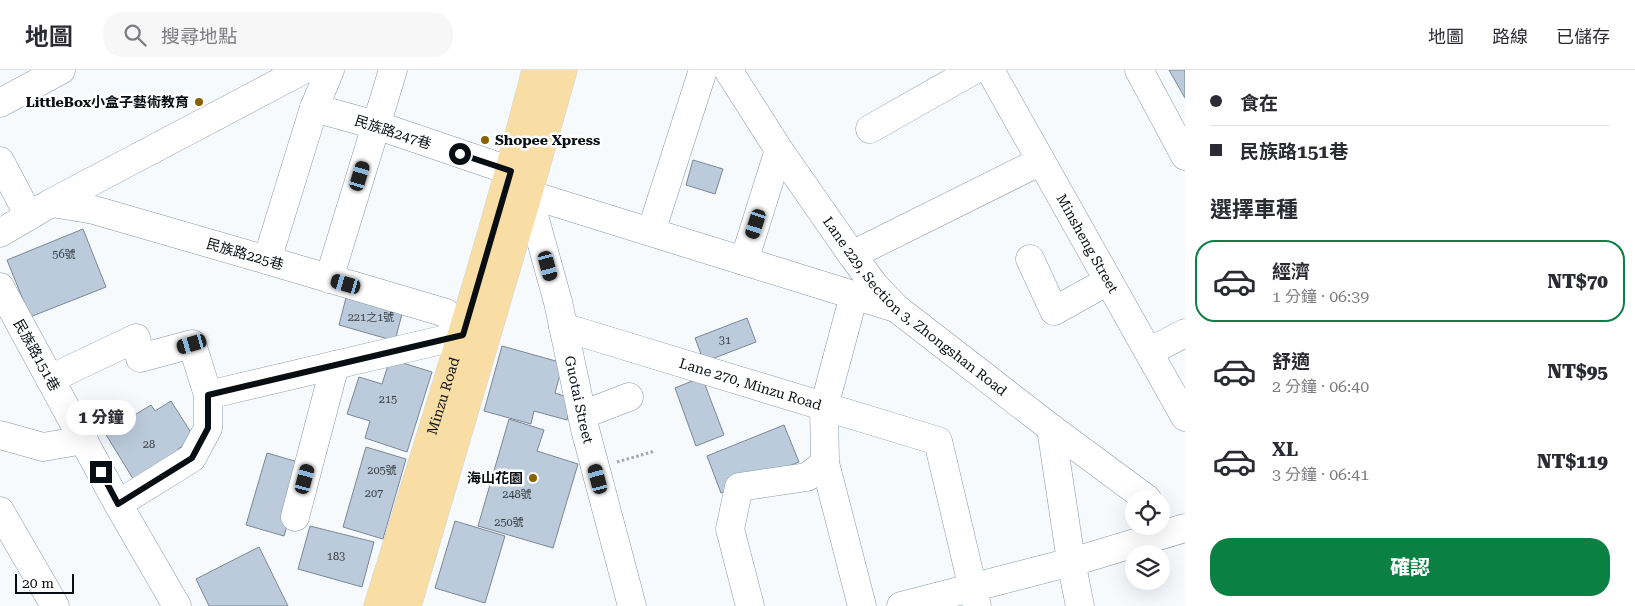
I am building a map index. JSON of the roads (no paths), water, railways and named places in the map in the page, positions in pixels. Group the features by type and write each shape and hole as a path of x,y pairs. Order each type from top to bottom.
{"main road":[{"name":"Minzu Road","path":"407,606 536,70"},
{"name":"Minzu Road","path":"378,606 473,338 528,194 563,70"}],"street":[{"path":"0,103 61,70"},
{"path":"0,233 303,70"},
{"path":"267,260 314,108 330,70"},
{"path":"329,279 393,70"},
{"path":"652,232 703,70"},
{"name":"Lane 229, Section 3, Zhongshan Road","path":"728,70 779,150 852,255 875,286 896,308 1135,490"},
{"path":"1139,70 1185,156"},
{"path":"870,129 992,72"},
{"name":"Minsheng Street","path":"992,72 1185,417"},
{"name":"民族路247巷","path":"314,108 376,125 511,171"},
{"path":"744,261 779,150"},
{"path":"0,161 40,210"},
{"path":"852,255 1041,161"},
{"path":"528,194 896,308"},
{"name":"Guotai Street","path":"528,194 558,302 582,415 631,606"},
{"name":"民族路225巷","path":"40,210 94,210 267,260 446,313 473,338"},
{"path":"1030,259 1054,312 1108,281"},
{"name":"民族路151巷","path":"0,287 118,504 177,606"},
{"path":"854,295 824,407 825,463 862,606"},
{"name":"Lane 270, Minzu Road","path":"563,328 938,441 974,597"},
{"path":"1149,352 1185,333"},
{"path":"50,380 136,338 140,358 192,344 208,395 208,428 192,458 118,504"},
{"path":"208,395 335,365 473,338"},
{"path":"295,517 335,365"},
{"path":"582,415 629,397"},
{"path":"1051,428 1071,561 1080,606"},
{"path":"0,435 43,447 84,440"},
{"path":"750,606 730,529 739,486 807,477 825,463"},
{"path":"0,511 55,606"},
{"path":"1170,516 1185,528"},
{"path":"901,606 974,597 1071,561 1185,528"}],"place":[{"name":"LittleBox小盒子藝術教育","path":"199,102"},
{"name":"Shopee Xpress","path":"485,140"},
{"name":"海山花園","path":"533,478"}]}
